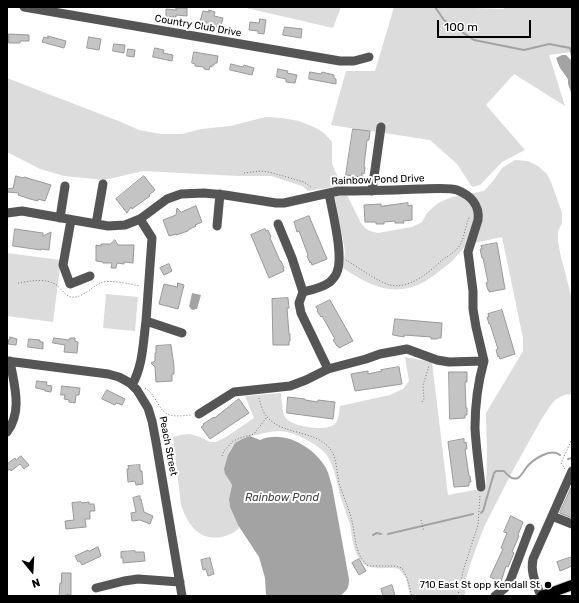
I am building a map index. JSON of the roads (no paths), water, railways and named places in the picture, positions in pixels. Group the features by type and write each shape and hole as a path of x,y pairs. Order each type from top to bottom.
{"main road":[{"path":"541,596 572,584"}],"street":[{"name":"Country Club Drive","path":"24,7 340,61 354,61 369,57"},
{"path":"372,191 380,127"},
{"path":"96,224 103,184"},
{"path":"60,218 65,186"},
{"name":"Rainbow Pond Drive","path":"7,213 22,211 108,226 125,225 140,219 167,199 181,194 220,194 284,203 339,191 434,188 456,189 474,202 479,215 468,252 473,291 473,309 484,361"},
{"path":"303,292 329,283 337,272 339,256 338,246 329,192"},
{"path":"217,226 220,194"},
{"path":"7,432 10,429 17,409 16,395 9,361 108,374 119,377 134,387 142,355 152,238 140,219"},
{"path":"71,220 63,266 64,270 70,284 90,276"},
{"path":"278,224 292,258 303,292 299,303 301,313 328,369"},
{"path":"146,321 182,332"},
{"path":"199,414 233,392 290,386 328,369 380,354 407,349 437,360 449,362 484,361 480,375 475,429 481,487"},
{"name":"Peach Street","path":"134,387 148,408 152,421 182,596"},
{"path":"541,596 532,573 533,559 572,471"},
{"path":"552,516 572,524"},
{"path":"495,596 508,585 530,528"},
{"path":"96,588 138,579 180,582"}],"water":[{"path":"566,55 572,61 572,106 568,79 560,68 556,58"},
{"path":"192,293 201,295 197,309 194,310 190,309 191,308 189,307"},
{"name":"Rainbow Pond","path":"250,436 260,440 269,437 288,438 298,442 314,453 326,468 332,486 349,579 347,589 340,596 266,596 265,578 259,557 238,525 230,507 229,499 232,485 225,474 224,469 228,455 235,443"}],"waterway":[{"path":"435,7 444,20 474,40 524,50 549,44 570,48 572,56"},
{"path":"481,513 483,511 494,473 496,471 504,471 510,477 518,478 537,458 547,453 556,453 560,455"},
{"path":"568,459 572,458"},
{"path":"388,534 473,514"},
{"path":"373,535 377,533 381,534"}],"place":[{"name":"710 East St opp Kendall St","path":"548,585"}]}
